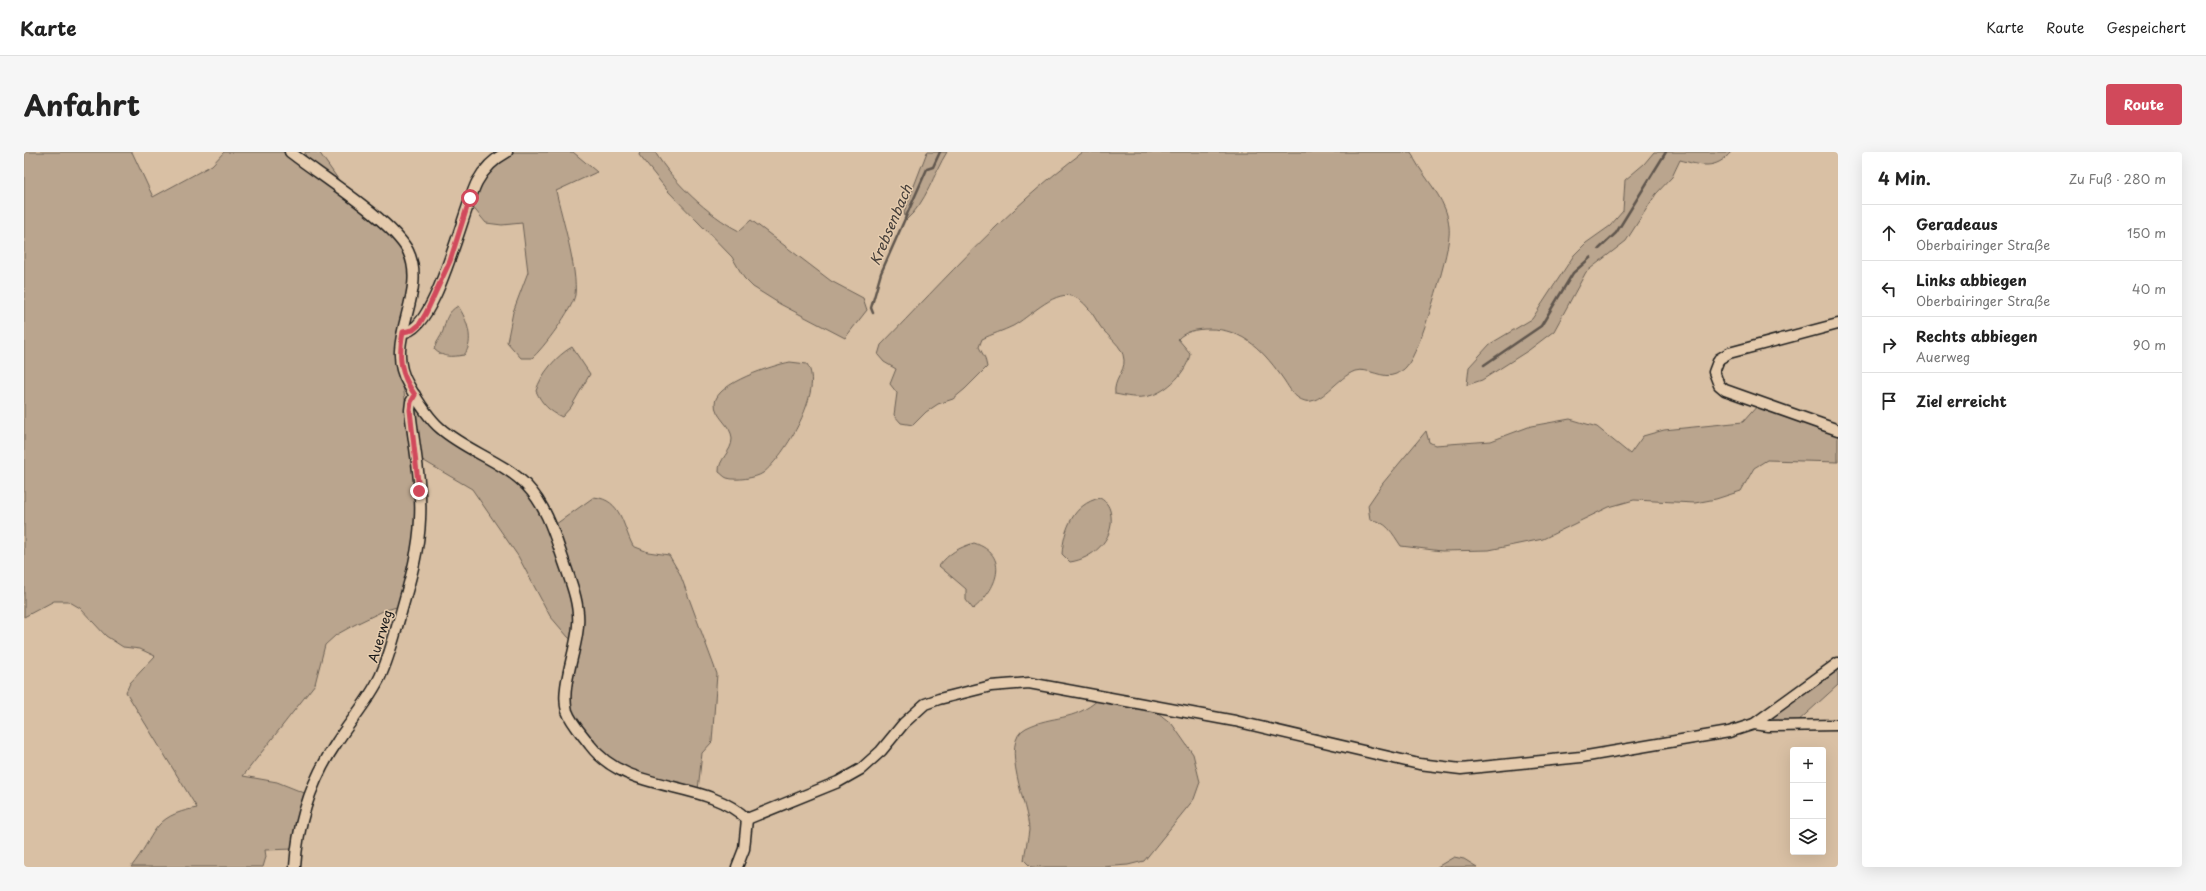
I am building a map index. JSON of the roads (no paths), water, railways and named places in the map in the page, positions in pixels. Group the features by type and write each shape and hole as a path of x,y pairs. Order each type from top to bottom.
{"street":[{"path":"290,152 389,228 404,245 412,260 414,272 413,284 400,348 402,370 415,395 440,428 516,476 525,484 540,503 547,517 564,562 578,613 578,625 566,692 567,710 591,747 613,767 719,801 737,809 748,819"},
{"path":"403,332 413,330 419,325 426,313 450,261 477,183 493,161 507,152"},
{"path":"1838,324 1729,353 1719,359 1714,372 1719,385 1725,390 1838,430"},
{"name":"Auerweg","path":"295,867 298,835 307,800 332,750 380,676 390,650 411,575 417,550 420,518 410,410 411,402 415,395"},
{"path":"748,819 838,782 862,769 881,751 909,718 925,704 958,693 1011,683 1029,683 1235,721 1418,764 1461,769 1589,755 1729,732 1754,724 1838,663"},
{"path":"1754,724 1768,726 1838,725"},
{"path":"738,867 745,842 748,819"}],"waterway":[{"name":"Krebsenbach","path":"873,313 871,308 881,273 927,169 933,167 940,152"},
{"path":"1599,249 1616,233 1666,152"},
{"path":"1484,365 1541,326 1573,273 1591,257"}]}
